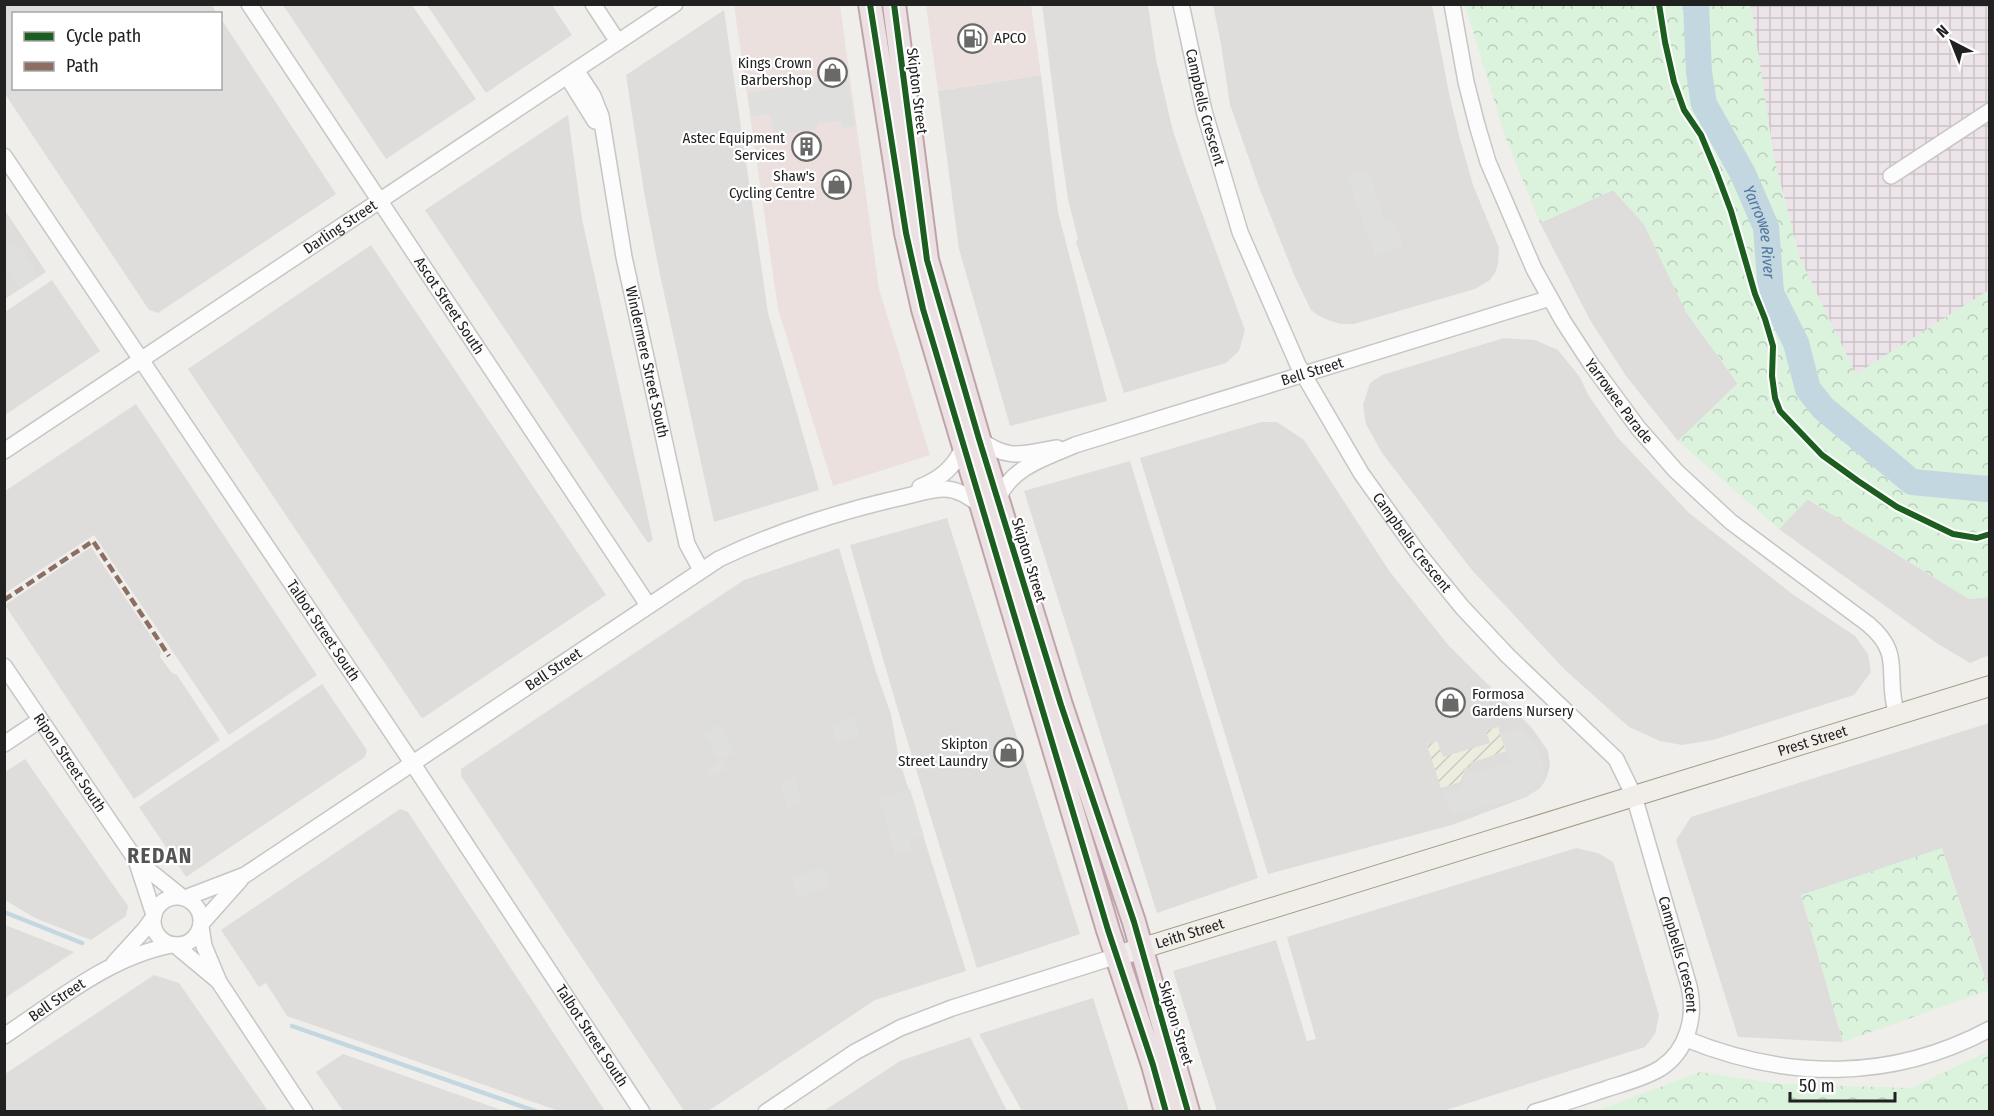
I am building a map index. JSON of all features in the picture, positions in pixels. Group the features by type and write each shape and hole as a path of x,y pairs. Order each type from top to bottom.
{"highway":[{"name":"Skipton Street","path":"870,4 911,262 923,309 972,443"},
{"name":"Skipton Street","path":"894,4 927,260 972,443 1117,956 1166,1112"},
{"name":"Skipton Street","path":"990,503 1061,705 1142,948 1188,1112"}],"main road":[{"name":"Prest Street","path":"1634,796 1989,686"},
{"name":"Leith Street","path":"1117,956 1634,796"}],"street":[{"name":"Ascot Street South","path":"249,4 648,605"},
{"path":"593,4 618,42"},
{"name":"Darling Street","path":"4,451 675,4"},
{"name":"Campbells Crescent","path":"1181,4 1204,111 1240,232 1304,375 1361,473 1418,553 1462,607 1508,656 1616,759 1634,796 1692,995 1692,1015 1686,1039"},
{"name":"Yarrowee Parade","path":"1452,4 1466,82 1488,162 1520,239 1550,298 1590,364 1639,429 1676,471 1731,522 1868,624 1883,638 1890,654 1892,697 1897,715"},
{"name":"Windermere Street South","path":"571,73 597,104 602,121 624,257 687,544 701,570"},
{"path":"1891,176 1989,111"},
{"name":"Talbot Street South","path":"4,156 643,1110"},
{"name":"Bell Street","path":"184,897 245,875 701,570 745,548 800,527 881,502 940,477 972,443 1010,455 1075,445 1550,298"},
{"name":"Bell Street","path":"881,502 946,489 990,503 1015,474 1075,445"},
{"name":"Ripon Street South","path":"4,666 136,860 153,916"},
{"path":"4,744 40,720"},
{"name":"Ripon Street South","path":"136,860 184,897"},
{"name":"Bell Street","path":"201,925 245,875"},
{"path":"219,982 174,945 164,941 158,935 153,927 153,916 164,900 184,897 197,906 201,915 204,946 219,982 305,1112"},
{"name":"Bell Street","path":"112,965 145,930 153,916"},
{"path":"174,945 191,941 201,925"},
{"name":"Bell Street","path":"4,1036 112,965 152,950 174,945"},
{"name":"Leith Street","path":"766,1112 855,1052 900,1028 952,1008 1117,956"},
{"path":"1535,1112 1648,1075 1668,1062 1686,1039 1717,1051 1771,1065 1833,1070 1864,1069 1919,1059 1957,1045 1989,1029"}],"shaded area":[{"path":"4,5 211,5 216,12 12,12 12,90 222,90 222,21 336,194 158,313 149,310 5,94"},
{"path":"283,5 412,5 476,99 386,159"},
{"path":"427,5 552,5 572,35 486,93"},
{"path":"734,5 840,5 879,289 930,455 833,486 778,309"},
{"path":"926,5 1031,5 1041,75 938,91"},
{"path":"1042,5 1148,5 1156,59 1173,131 1245,330 1239,351 1226,363 1124,393 1076,242 1078,239 1068,199"},
{"path":"1213,5 1432,5 1460,139 1473,185 1499,248 1498,264 1490,280 1475,289 1354,324 1331,321 1311,310 1295,277 1259,187 1230,105"},
{"path":"1751,5 1989,5 1989,290 1856,374 1800,259 1774,158"},
{"path":"724,10 768,313 819,490 714,522 659,270 626,75"},
{"path":"1041,75 1058,212 1107,401 1010,426 959,249 938,91"},
{"path":"848,78 855,126 842,128 841,121 817,124 817,129 774,135 770,114 751,117 748,93"},
{"path":"568,115 582,219 653,540 648,543 425,210"},
{"path":"1368,169 1385,222 1393,220 1403,246 1375,256 1347,177"},
{"path":"1613,190 1644,224 1686,312 1738,384 1678,441 1626,376 1590,320 1540,223"},
{"path":"4,209 46,272 5,299 4,299"},
{"path":"12,241 24,251 32,263 37,278 19,288 5,266 5,247"},
{"path":"371,245 606,595 423,718 188,369"},
{"path":"52,280 100,351 5,415 5,312"},
{"path":"1504,338 1535,340 1558,350 1579,376 1589,396 1618,438 1689,513 1791,593 1855,636 1868,654 1871,672 1854,695 1713,740 1682,745 1660,741 1629,727 1565,670 1471,569 1382,453 1366,424 1363,405 1370,383 1382,375"},
{"path":"136,404 317,675 229,735 94,535 5,593 5,491"},
{"path":"1261,422 1277,422 1304,440 1390,572 1449,646 1532,728 1548,751 1550,766 1540,788 1526,797 1452,825 1268,874 1140,458"},
{"path":"1130,461 1258,878 1157,913 1024,491"},
{"path":"1807,499 1969,599 1989,597 1989,655 1970,663 1935,642 1779,529"},
{"path":"947,518 1080,934 977,968 850,545"},
{"path":"91,547 161,651 160,657 172,673 177,675 220,740 134,799 5,605"},
{"path":"839,548 891,714 899,759 966,971 875,1000 708,1111 684,1111 461,776 461,769 744,580"},
{"path":"322,684 367,750 365,757 186,877 139,807"},
{"path":"853,717 859,735 837,743 831,724"},
{"path":"1989,723 1989,989 1942,849 1801,895 1843,1042 1738,1037 1676,840 1691,817"},
{"path":"719,725 734,752 721,761 726,768 712,778 705,770 720,760 702,733"},
{"path":"1498,727 1506,751 1470,763 1471,766 1463,769 1464,773 1460,782 1441,788 1427,745 1437,741 1443,757 1490,743 1486,731"},
{"path":"1518,729 1534,741 1543,758 1546,779 1540,788 1526,797 1452,814 1443,791 1460,789 1468,773 1511,763 1499,733"},
{"path":"25,759 128,906 126,916 91,940 35,918 5,900 5,772"},
{"path":"794,777 802,803 788,808 780,782"},
{"path":"910,789 924,836 909,840 912,850 895,855 879,799"},
{"path":"400,809 408,812 605,1111 559,1111 287,1016 266,983 259,987 221,930"},
{"path":"1576,848 1598,853 1613,862 1659,1015 1655,1034 1645,1047 1443,1111 1217,1111 1173,971 1276,940 1307,1041 1316,1039 1287,937"},
{"path":"825,867 831,885 798,898 791,877"},
{"path":"5,925 74,952 5,998"},
{"path":"154,975 179,983 268,1111 5,1111 5,1074"},
{"path":"1093,998 1129,1111 1022,1111 979,1034"},
{"path":"970,1037 1007,1111 824,1111 900,1061"},
{"path":"343,1054 504,1111 343,1111 316,1072"}],"green space":[{"path":"1465,5 1751,5 1774,158 1800,259 1856,374 1989,290 1989,597 1969,599 1808,499 1779,529 1678,441 1738,383 1686,312 1644,224 1613,190 1540,223 1505,136"},
{"path":"1942,848 1989,990 1843,1042 1801,895"},
{"path":"1989,1051 1989,1111 1596,1111 1700,1072 1780,1084 1911,1088"}],"waterway":[{"name":"Yarrowee River","path":"1696,4 1699,72 1704,104 1743,174 1766,227 1771,293 1796,343 1808,389 1823,408 1912,482 1990,488"},
{"path":"4,912 82,943"},
{"path":"292,1026 538,1112"}],"marked path":[{"path":"4,600 93,541 169,656"}],"cycle path":[{"path":"870,4 906,233 923,309 1108,930 1153,1065 1166,1112"},
{"path":"894,4 927,260 979,439 1061,705 1134,922 1188,1112"},
{"path":"1659,4 1674,82 1684,110 1701,135 1716,171 1765,319 1773,346 1772,376 1775,398 1780,411 1822,455 1897,507 1953,534 1977,538 1990,534"}],"place":[{"name":"APCO","path":"973,38"},
{"name":"Kings Crown Barbershop","path":"833,72"},
{"name":"Astec Equipment Services","path":"806,147"},
{"name":"Shaw's Cycling Centre","path":"836,185"},
{"name":"Formosa Gardens Nursery","path":"1451,703"},
{"name":"Skipton Street Laundry","path":"1009,753"}],"district":[{"name":"REDAN","path":"160,856"}]}
